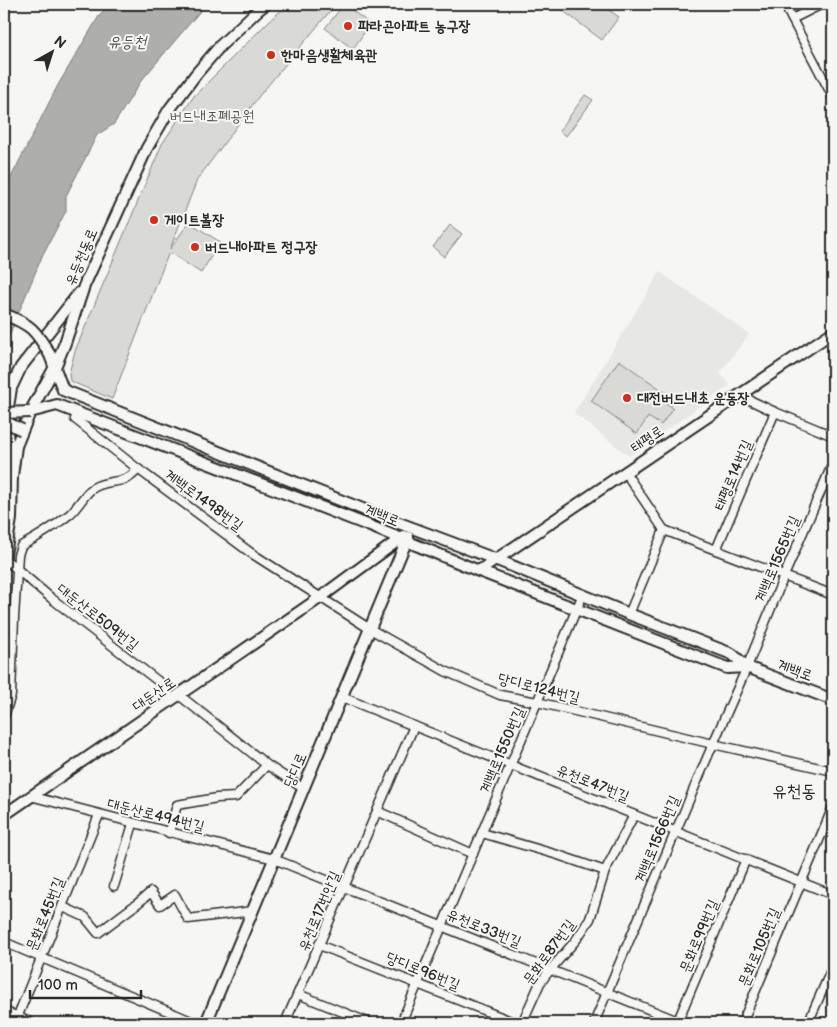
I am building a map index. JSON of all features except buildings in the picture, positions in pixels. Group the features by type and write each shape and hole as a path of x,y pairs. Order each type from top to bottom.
{"main road":[{"name":"유등천동로","path":"4,559 11,518 12,476 16,446 30,412 55,367 84,286 146,148 169,110 196,74 220,46 266,4"},
{"path":"12,476 7,432 7,414 11,388 21,367 84,286"},
{"name":"계백로","path":"4,314 23,322 33,329 50,355 63,390 412,529 496,559 583,594 732,654 747,667 833,700"},
{"name":"태평로","path":"479,571 833,332"},
{"name":"계백로","path":"4,414 30,412 57,405 727,668 747,667"},
{"path":"4,421 22,430"},
{"name":"당디로","path":"206,1023 370,629 403,540 412,529"},
{"name":"대둔산로","path":"4,814 403,540"}],"street":[{"path":"784,4 833,97"},
{"path":"792,20 822,4"},
{"path":"739,395 833,436"},
{"name":"태평로14번길","path":"716,550 775,412"},
{"name":"계백로1498번길","path":"75,419 138,469 251,553 321,597"},
{"name":"계백로1565번길","path":"747,667 833,463"},
{"path":"4,716 12,695 14,618 18,555 21,546 38,537 71,513 95,486 133,477 138,469"},
{"path":"626,472 664,530 833,595"},
{"path":"629,614 664,530"},
{"name":"대둔산로509번길","path":"4,559 163,685 175,698 227,732 267,765 304,789"},
{"name":"계백로1550번길","path":"400,1023 583,594"},
{"path":"321,597 370,629"},
{"name":"당디로124번길","path":"370,629 445,671 500,695 833,771"},
{"name":"계백로1566번길","path":"594,1023 712,744 747,667"},
{"name":"유천로47번길","path":"342,697 833,894"},
{"name":"유천로17번안길","path":"285,1023 414,726"},
{"path":"169,833 177,805 236,796 267,765"},
{"name":"대둔산로494번길","path":"30,796 274,859"},
{"name":"문화로105번길","path":"742,1023 833,807"},
{"path":"377,811 473,854"},
{"name":"문화로45번길","path":"17,1020 100,815"},
{"name":"문화로87번길","path":"522,1023 540,984 576,940 590,919 605,871 634,815"},
{"path":"114,886 133,824"},
{"path":"482,833 558,854 605,871"},
{"name":"유천로33번길","path":"274,859 679,1022"},
{"name":"문화로99번길","path":"679,1022 746,860"},
{"path":"63,907 86,917 98,933 138,904 151,892 160,904 175,895 188,919 253,911"},
{"path":"4,942 196,1023"},
{"name":"당디로96번길","path":"320,944 516,1023"},
{"path":"808,1023 833,966"},
{"path":"298,994 370,1023"},
{"path":"4,1011 17,1020 32,1023"}],"shaded area":[{"path":"660,272 749,334 720,373 730,385 629,456 574,413"}],"green space":[{"name":"버드내조폐공원","path":"289,4 339,4 331,10 259,96 197,180 170,249 189,222 220,242 201,273 169,252 112,399 70,381 69,373 75,351 162,144 194,96 270,20"},
{"name":"파라곤아파트 농구장","path":"344,4 370,24 353,49 325,28"},
{"path":"554,4 600,4 619,17 602,40"},
{"path":"585,95 593,100 566,136 559,131"},
{"path":"450,225 462,234 444,257 433,247"},
{"name":"대전버드내초 운동장","path":"619,360 676,400 672,405 662,397 661,399 673,408 661,425 648,417 637,434 591,401"}],"water":[{"name":"유등천","path":"109,4 206,4 141,81 114,124 97,135 66,196 66,211 43,254 4,348 4,191 58,85 99,16"}],"place":[{"name":"파라곤아파트 농구장","path":"348,26"},
{"name":"한마음생활체육관","path":"271,55"},
{"name":"게이트볼장","path":"154,220"},
{"name":"버드내아파트 정구장","path":"195,247"},
{"name":"대전버드내초 운동장","path":"627,398"}],"district":[{"name":"유천동","path":"794,791"}]}
